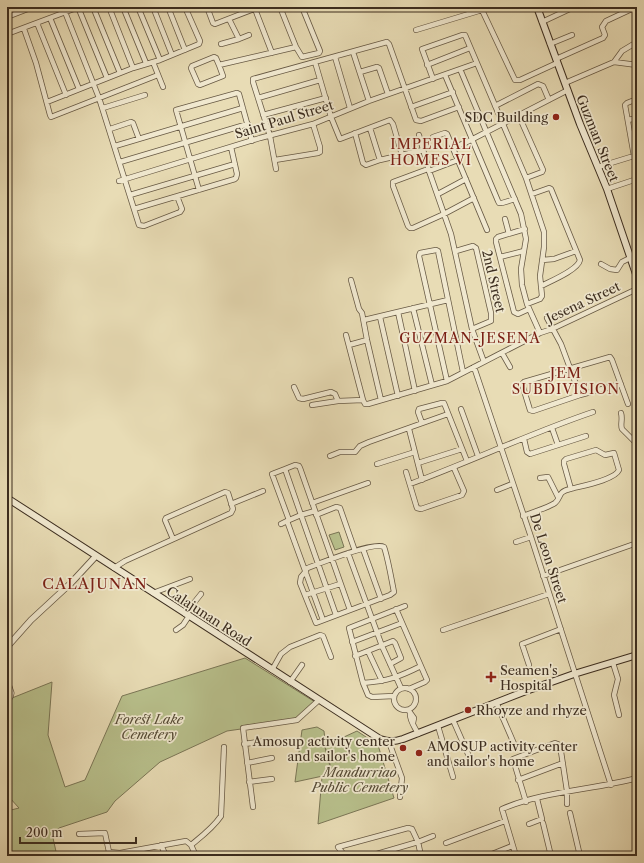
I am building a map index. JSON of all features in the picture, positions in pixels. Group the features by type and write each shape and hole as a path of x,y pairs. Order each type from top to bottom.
{"main road":[{"name":"Guzman Street","path":"537,7 556,61 607,189 637,277"},
{"name":"Calajunan Road","path":"7,498 290,682 380,739 390,742"},
{"path":"390,742 418,734 496,702 574,674 637,655"}],"street":[{"path":"7,17 33,7"},
{"path":"7,34 24,29 79,7 107,78"},
{"path":"93,7 120,73"},
{"path":"108,7 133,68"},
{"path":"123,7 146,64"},
{"path":"138,7 160,60"},
{"path":"153,7 172,55"},
{"path":"168,7 185,50"},
{"path":"47,102 93,83 160,60 199,44 200,41 185,7"},
{"path":"207,7 215,24 257,8 272,53"},
{"path":"280,7 296,47 300,56 302,57 318,54 320,52 302,7"},
{"path":"542,22 574,7"},
{"path":"416,30 482,10 515,80 520,80 603,38 605,35 602,27 606,21 636,7"},
{"path":"65,12 100,98 139,224 144,226 180,212 182,209 177,196"},
{"path":"50,18 79,89"},
{"path":"230,19 239,39"},
{"path":"37,23 66,95"},
{"path":"24,29 36,63 50,115 52,117 158,75"},
{"path":"221,44 249,35"},
{"path":"433,79 422,50 425,47 462,35 465,36 532,194 544,232 541,286 542,297 518,314 514,312 496,239 524,229"},
{"path":"550,44 572,35"},
{"path":"614,62 622,51 637,42"},
{"path":"276,169 270,136 253,82 254,79 382,43 388,43 416,120 419,121 459,108"},
{"path":"219,65 296,47"},
{"path":"427,65 470,48"},
{"path":"353,52 369,101"},
{"path":"214,57 219,65 223,76 200,85 198,84 191,68 192,66 214,57"},
{"path":"335,57 350,108"},
{"path":"152,62 163,87"},
{"path":"315,62 331,117 340,139"},
{"path":"565,83 614,62 637,65"},
{"name":"Saint Paul Street","path":"119,181 230,147 313,124 350,108 477,63"},
{"path":"360,72 377,67 379,68 388,94"},
{"path":"460,70 521,214 526,239 521,269 522,285 528,306 540,333"},
{"path":"445,75 500,203 515,199"},
{"path":"258,98 320,80"},
{"path":"494,106 538,84 543,86 550,100"},
{"path":"453,148 502,125 568,90"},
{"path":"411,107 453,92"},
{"path":"199,190 176,111 181,108 237,93 239,94 252,141"},
{"path":"103,108 145,95"},
{"path":"263,115 326,98"},
{"path":"598,167 635,155 625,107 627,103 637,98"},
{"path":"115,146 243,108"},
{"path":"519,116 543,170 542,172 526,178"},
{"path":"628,120 637,118"},
{"path":"335,143 340,139 388,120 391,121 402,155"},
{"path":"110,129 131,122 135,124 138,139"},
{"path":"120,162 248,124"},
{"path":"275,160 320,152 320,147 313,124"},
{"path":"370,128 380,160"},
{"path":"355,133 363,164 367,165 380,160 423,150"},
{"path":"433,137 446,133 487,230"},
{"path":"631,136 637,134"},
{"path":"419,136 456,251 472,329 484,362"},
{"path":"134,209 236,178 238,174 230,147"},
{"path":"458,160 393,182 393,186 410,228 444,214 474,198"},
{"path":"130,195 235,164"},
{"path":"438,194 466,179"},
{"path":"607,189 637,180"},
{"path":"532,194 549,188 551,189 580,260 579,264 558,278 541,286"},
{"path":"505,219 509,234"},
{"name":"2nd Street","path":"456,251 473,246 476,248 492,321 472,329"},
{"path":"447,381 431,304 419,256 420,253 436,250 438,251 463,372"},
{"path":"500,257 524,251"},
{"path":"542,260 554,259 576,251"},
{"path":"601,264 617,270 622,262 630,258"},
{"path":"351,280 359,309 362,312 381,400"},
{"name":"Jesena Street","path":"363,400 365,404 368,404 447,381 540,333 552,329 637,289"},
{"path":"364,320 448,300"},
{"path":"413,308 432,386"},
{"path":"398,312 414,391"},
{"path":"380,317 398,396"},
{"path":"547,318 561,344 580,396"},
{"path":"312,405 338,401 363,400 346,336"},
{"path":"349,345 367,340"},
{"path":"502,353 510,367"},
{"path":"621,384 533,411 530,410 522,383 610,357 621,384 628,404"},
{"name":"De Leon Street","path":"474,367 531,537 611,785"},
{"path":"294,387 299,398 303,399 331,392 335,394 338,401"},
{"path":"422,423 418,412 419,409 443,403 467,461"},
{"path":"461,409 478,456"},
{"path":"410,484 454,468 500,447 593,412"},
{"path":"330,456 340,452 355,452 361,445 448,414"},
{"path":"622,414 622,429 637,444"},
{"path":"552,428 558,445"},
{"path":"409,429 422,480"},
{"path":"524,439 527,452 529,454 586,436"},
{"path":"418,463 462,449"},
{"path":"523,516 555,503 564,491 582,486 616,475 619,470 614,453 605,455 596,450 566,459 564,464 571,489"},
{"path":"377,464 415,452"},
{"path":"323,620 272,474 295,465 299,466 350,610"},
{"path":"406,472 416,505 421,509 460,497 462,495 464,491 454,468"},
{"path":"285,469 336,615"},
{"path":"540,478 548,477 558,497"},
{"path":"312,502 368,483"},
{"path":"496,490 512,484"},
{"path":"231,504 263,491"},
{"path":"114,568 124,561 231,513 233,509 228,493 225,492 166,518 165,520 173,539"},
{"path":"281,524 301,515 316,513 336,507 340,508 355,551"},
{"path":"516,542 531,537"},
{"path":"543,576 637,543"},
{"path":"380,545 384,547 390,567 394,592 366,605 316,623 300,581 305,570 355,551 380,545"},
{"path":"363,549 381,599"},
{"path":"348,554 371,619 401,688"},
{"path":"7,647 31,620 71,583 96,556"},
{"path":"153,593 190,579"},
{"path":"305,595 340,584"},
{"path":"176,630 181,627 201,594"},
{"path":"443,630 549,594"},
{"path":"394,696 369,696 363,683 355,656 349,628 405,606"},
{"path":"396,609 422,666 426,681 409,689 401,688 396,692 394,702 398,707 409,711 414,718 413,723 418,734"},
{"path":"352,642 402,623"},
{"path":"529,665 522,644 561,629"},
{"path":"272,670 281,654 290,647 320,635 323,636 331,657"},
{"path":"355,656 394,642 401,657 400,660 390,664"},
{"path":"368,651 382,681"},
{"path":"613,663 618,679 614,695 619,715"},
{"path":"290,682 302,664"},
{"path":"363,683 396,678 422,666"},
{"path":"7,681 10,693 10,697 7,698"},
{"path":"409,689 414,694 415,698 414,705 409,711"},
{"path":"253,807 243,729 297,720 319,700"},
{"path":"496,702 515,746"},
{"path":"453,720 468,754"},
{"path":"438,726 453,777"},
{"path":"244,744 266,741"},
{"path":"390,742 402,778 400,797"},
{"path":"526,802 518,780 513,759 555,743 560,745 567,791 567,804"},
{"path":"191,845 209,831 220,816 224,747"},
{"path":"247,763 272,758"},
{"path":"518,780 563,763"},
{"path":"516,856 502,810 567,791 611,785 637,778"},
{"path":"250,782 272,779"},
{"path":"529,824 542,819 537,799"},
{"path":"570,813 580,856"},
{"path":"446,843 505,821"},
{"path":"543,823 551,856"},
{"path":"345,856 338,847 408,828 412,829 418,842 421,856"},
{"path":"79,834 105,833 107,854 133,854 160,845 186,841 191,845 196,856"},
{"path":"370,856 433,836"},
{"path":"160,845 166,856"},
{"path":"487,856 512,846"}],"green space":[{"path":"339,532 344,547 335,550 329,535"},
{"name":"Forest Lake Cemetery","path":"245,658 315,702 296,719 241,726 241,729 227,731 160,762 115,801 107,812 59,828 53,838 57,856 7,856 7,811 19,808 9,797 7,788 7,700 52,682 48,735 65,787 85,780 122,696"},
{"name":"Mandurriao Public Cemetery","path":"317,727 324,731 325,740 323,741 344,737 357,731 378,745 394,798 318,824 322,777 333,775 325,747 332,774 295,782 302,730"}],"place":[{"name":"SDC Building","path":"556,117"},
{"name":"Seamen's Hospital","path":"491,677"},
{"name":"Rhoyze and rhyze","path":"468,710"},
{"name":"Amosup activity center and sailor's home","path":"403,748"},
{"name":"AMOSUP activity center and sailor's home","path":"419,753"}],"district":[{"name":"IMPERIAL HOMES VI","path":"431,152"},
{"name":"GUZMAN-JESENA","path":"470,338"},
{"name":"JEM SUBDIVISION","path":"566,382"},
{"name":"CALAJUNAN","path":"95,584"}]}
